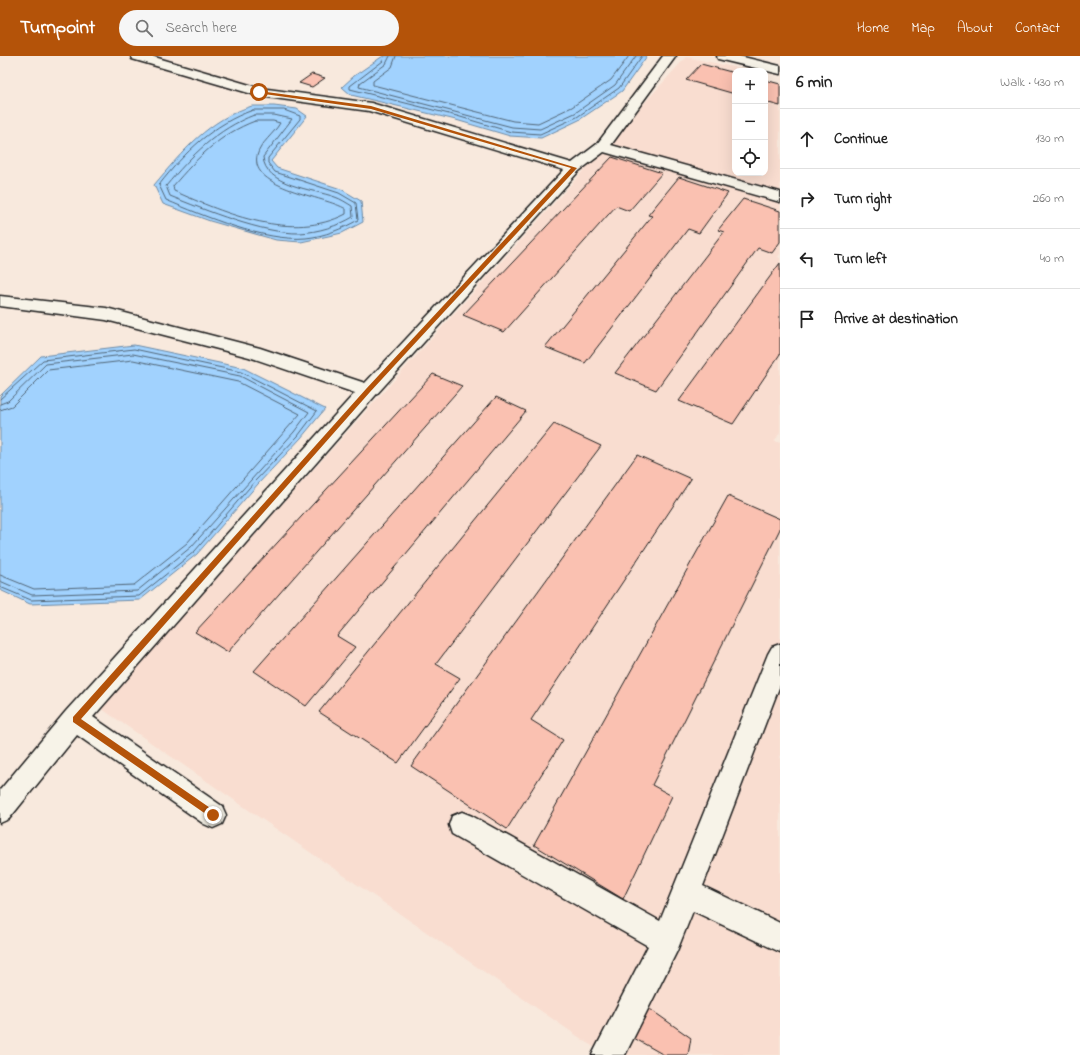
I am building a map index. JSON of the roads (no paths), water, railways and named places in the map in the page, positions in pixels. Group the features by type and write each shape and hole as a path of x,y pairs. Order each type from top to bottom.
{"street":[{"path":"137,56 259,92 371,107 574,168"},
{"path":"0,810 75,719 368,391 574,168 602,147 670,56"},
{"path":"723,56 780,70"},
{"path":"602,147 780,197"},
{"path":"0,300 106,314 254,352 368,391"},
{"path":"608,1055 667,941 780,654"},
{"path":"75,719 213,815"},
{"path":"462,825 667,941"},
{"path":"686,893 780,938"}],"water":[{"path":"383,56 647,56 622,91 579,120 541,138 510,136 456,120 351,95 342,87 354,76"},
{"path":"252,106 274,106 297,109 307,116 271,161 277,168 341,189 361,201 363,222 342,233 301,242 276,240 210,221 163,204 154,185 175,161 209,128 222,119"},
{"path":"134,345 243,368 325,409 197,554 140,600 30,604 0,590 0,396 41,356"}]}
